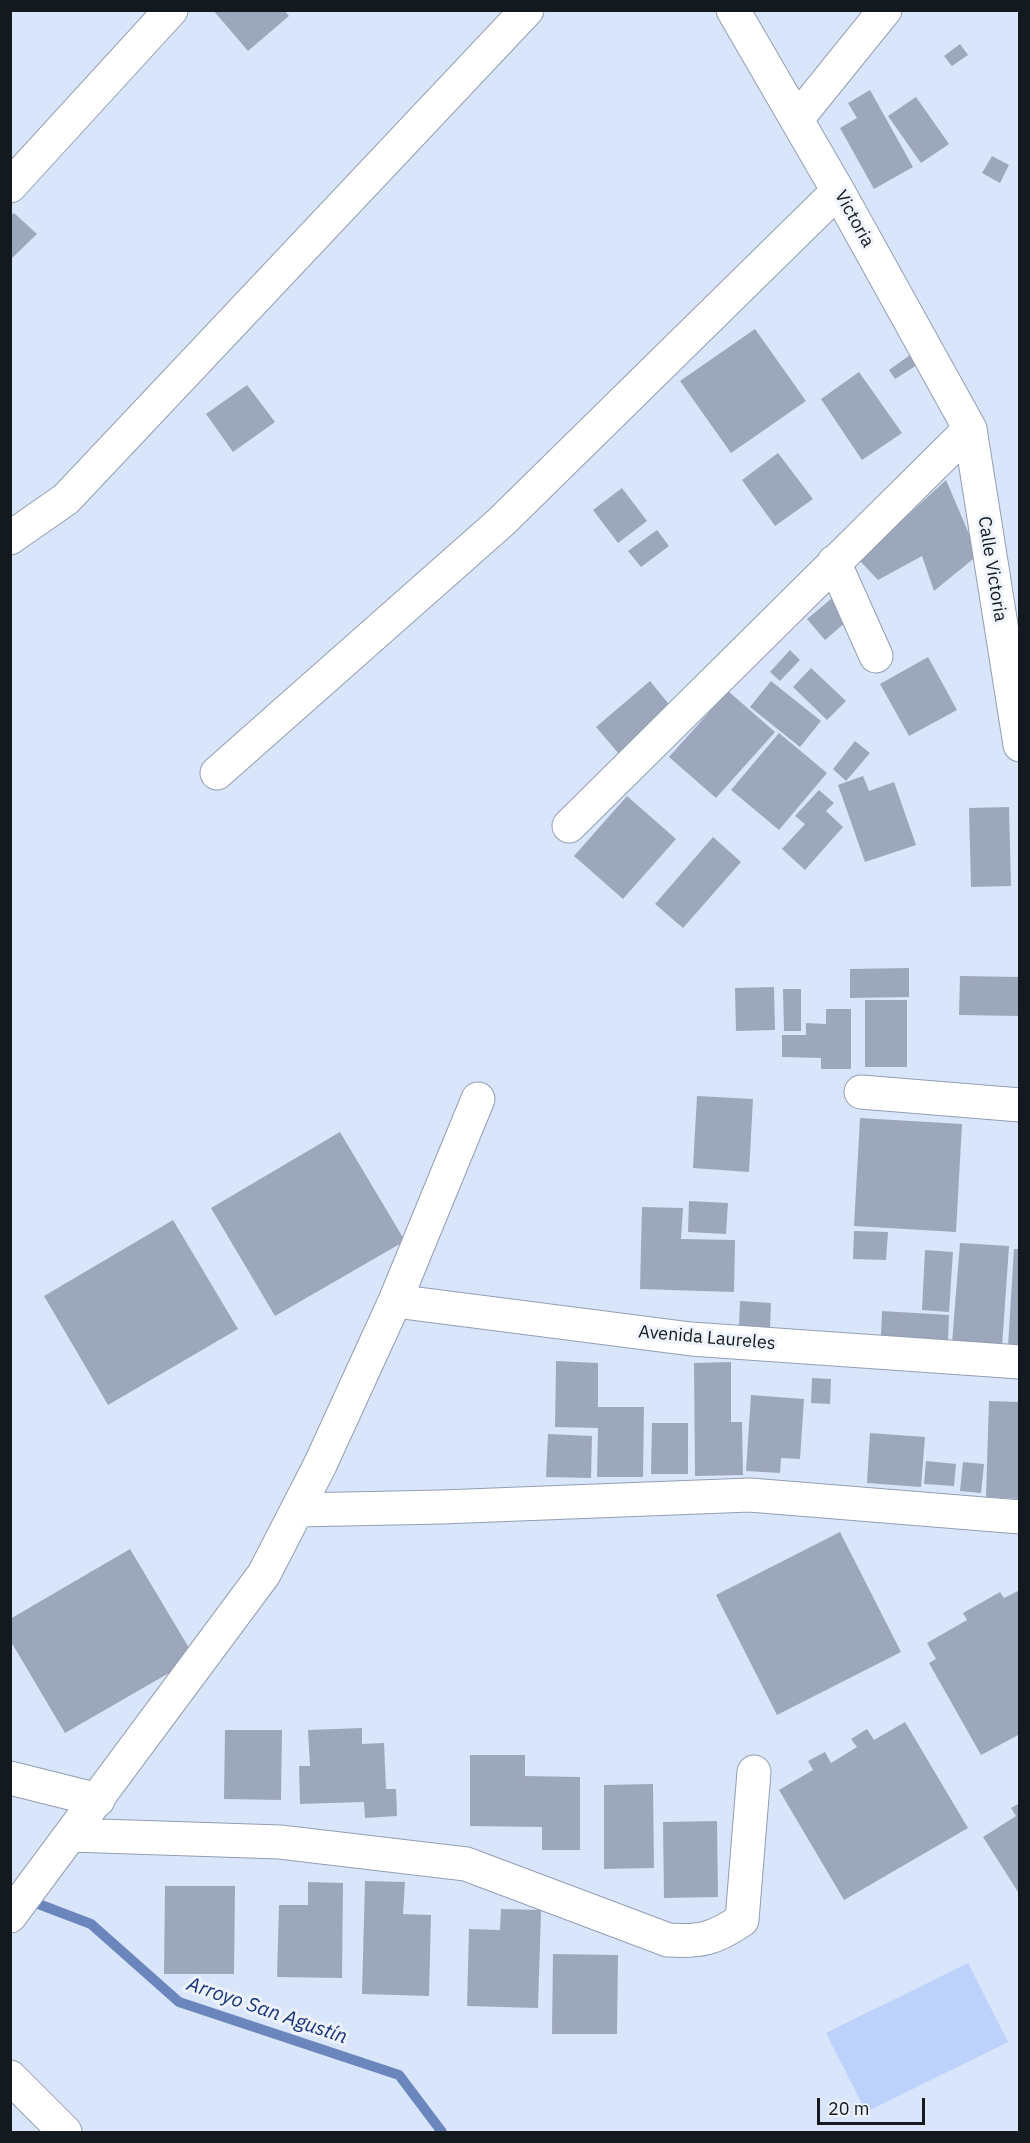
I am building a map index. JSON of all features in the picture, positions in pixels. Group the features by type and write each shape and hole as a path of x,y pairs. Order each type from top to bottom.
{"street":[{"path":"10,186 171,10"},
{"path":"10,538 66,500 527,10"},
{"name":"Victoria","path":"733,10 838,190 970,429"},
{"path":"797,119 885,10"},
{"path":"217,773 501,522 838,190"},
{"path":"569,826 970,429"},
{"name":"Calle Victoria","path":"970,429 1020,745"},
{"path":"834,562 876,656"},
{"path":"861,1092 1020,1105"},
{"path":"10,1916 264,1574 297,1510 395,1301 478,1099"},
{"name":"Avenida Laureles","path":"395,1301 691,1339 1020,1362"},
{"path":"297,1510 442,1508 750,1495 1020,1517"},
{"path":"71,1835 280,1842 466,1864 668,1940 700,1942 726,1932 742,1920 754,1772"},
{"path":"10,1778 98,1800"},
{"path":"10,2077 65,2133"}],"shaded area":[{"path":"968,1963 1008,2042 866,2112 826,2033"}],"building":[{"path":"213,10 284,10 289,16 248,51"},
{"path":"960,44 968,55 952,66 944,56"},
{"path":"870,90 913,167 874,189 840,128 857,118 848,103"},
{"path":"916,97 949,144 921,163 888,116"},
{"path":"992,156 1009,165 1000,183 982,173"},
{"path":"14,213 37,234 10,260 10,216"},
{"path":"755,329 806,401 731,453 680,381"},
{"path":"910,355 917,365 895,379 889,370"},
{"path":"859,372 902,433 862,460 821,399"},
{"path":"247,385 275,422 233,452 206,414"},
{"path":"778,453 813,499 775,526 742,480"},
{"path":"946,480 978,555 934,591 922,556 878,580 859,560"},
{"path":"622,488 647,521 618,543 593,510"},
{"path":"657,530 669,546 641,567 628,551"},
{"path":"837,594 854,615 825,640 807,619"},
{"path":"790,650 800,660 780,681 770,672"},
{"path":"928,657 957,710 909,736 880,684"},
{"path":"811,668 846,701 827,720 793,687"},
{"path":"650,681 672,708 619,754 596,727"},
{"path":"771,681 821,721 800,747 750,707"},
{"path":"728,691 775,732 716,798 669,757"},
{"path":"779,733 827,773 779,830 731,790"},
{"path":"855,741 870,753 846,781 833,769"},
{"path":"863,776 869,791 894,782 916,845 865,862 838,785"},
{"path":"819,790 834,803 826,811 843,827 805,870 782,849 805,824 795,816"},
{"path":"627,796 676,839 623,899 574,856"},
{"path":"1009,807 1011,886 971,887 969,808"},
{"path":"713,837 741,862 683,928 655,904"},
{"path":"909,968 909,997 850,998 850,969"},
{"path":"960,976 1020,977 1020,1016 959,1015"},
{"path":"774,987 775,1030 736,1031 735,988"},
{"path":"783,989 801,989 801,1031 784,1031"},
{"path":"865,1000 907,1000 907,1067 865,1067"},
{"path":"826,1009 851,1009 851,1069 821,1069 821,1058 782,1057 782,1035 806,1035 806,1023 826,1024"},
{"path":"697,1096 753,1099 749,1172 693,1168"},
{"path":"860,1118 962,1124 956,1232 854,1226"},
{"path":"340,1132 405,1241 275,1316 211,1208"},
{"path":"689,1201 728,1203 726,1234 688,1232"},
{"path":"642,1207 683,1208 681,1239 735,1240 734,1292 640,1289"},
{"path":"173,1220 238,1329 108,1405 44,1296"},
{"path":"854,1231 888,1232 886,1260 853,1259"},
{"path":"960,1243 1009,1246 1002,1347 952,1343"},
{"path":"1014,1249 1020,1249 1020,1347 1008,1346"},
{"path":"925,1250 953,1252 949,1312 922,1310"},
{"path":"740,1301 771,1303 770,1328 739,1326"},
{"path":"882,1311 949,1315 948,1340 881,1336"},
{"path":"556,1361 598,1363 598,1407 644,1407 643,1477 597,1477 598,1428 555,1427"},
{"path":"731,1362 731,1422 742,1422 743,1475 695,1476 694,1363"},
{"path":"812,1378 831,1379 830,1404 811,1403"},
{"path":"751,1395 804,1399 800,1459 781,1458 780,1473 746,1471"},
{"path":"989,1401 1020,1402 1020,1499 986,1497"},
{"path":"652,1423 688,1423 688,1474 651,1474"},
{"path":"870,1433 925,1437 921,1487 867,1483"},
{"path":"548,1434 592,1436 591,1478 546,1477"},
{"path":"926,1461 956,1464 954,1486 924,1484"},
{"path":"963,1462 984,1464 981,1493 960,1491"},
{"path":"840,1532 901,1652 777,1715 716,1595"},
{"path":"130,1549 195,1658 65,1733 10,1640 10,1619"},
{"path":"1020,1590 1020,1734 981,1755 929,1663 936,1659 927,1643 967,1620 963,1613 1000,1592 1004,1598"},
{"path":"905,1722 968,1828 844,1900 779,1790 813,1770 808,1761 825,1752 831,1763 857,1747 851,1739 867,1729 874,1740"},
{"path":"362,1728 362,1744 384,1743 386,1789 396,1789 397,1816 365,1818 364,1802 300,1804 299,1766 310,1766 308,1730"},
{"path":"225,1730 282,1730 281,1800 224,1799"},
{"path":"470,1755 525,1755 525,1776 580,1777 580,1850 542,1850 542,1827 470,1826"},
{"path":"653,1784 654,1868 604,1869 604,1785"},
{"path":"1020,1803 1020,1895 983,1837 1016,1816 1011,1808"},
{"path":"717,1821 718,1897 664,1898 663,1822"},
{"path":"365,1881 405,1882 403,1914 431,1915 429,1996 362,1994"},
{"path":"308,1882 343,1883 342,1978 277,1977 279,1905 308,1905"},
{"path":"165,1886 235,1886 234,1974 164,1974"},
{"path":"501,1909 541,1910 538,2008 467,2006 469,1929 500,1930"},
{"path":"553,1954 618,1955 617,2034 552,2034"}],"waterway":[{"name":"Arroyo San Agustín","path":"28,1900 91,1924 179,2002 399,2075 442,2132"}]}
